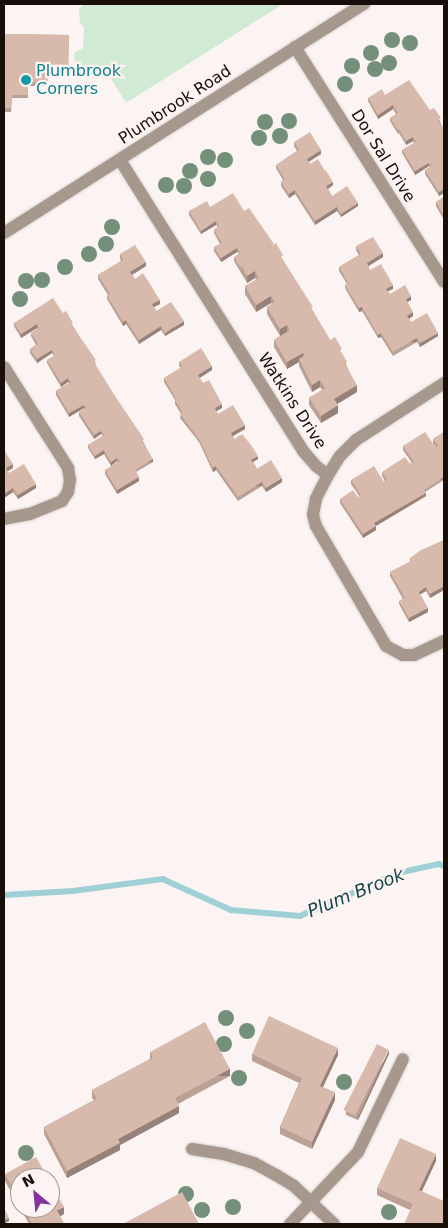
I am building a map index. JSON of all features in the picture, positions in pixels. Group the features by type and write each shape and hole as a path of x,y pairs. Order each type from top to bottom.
{"street":[{"name":"Plumbrook Road","path":"4,234 364,4"},
{"name":"Dor Sal Drive","path":"295,47 444,282"},
{"name":"Watkins Drive","path":"120,160 304,452 316,466 328,475"},
{"path":"4,366 68,468 70,480 68,492 62,501 48,507 4,519"},
{"path":"444,384 356,440 340,456 328,475 316,499 313,514 316,526 386,646 403,655 414,655 444,641"},
{"path":"290,1224 312,1203 358,1152 403,1059"},
{"path":"192,1148 224,1154 254,1164 294,1186 334,1224"}],"green space":[{"path":"84,4 283,4 126,103 104,67 75,67 74,53 83,48 84,27 80,23 79,9"}],"building":[{"name":"Plumbrook Corners","path":"4,34 69,35 68,70 48,69 47,82 28,82 28,95 12,95 11,108 4,108"},
{"path":"409,80 430,110 434,108 441,118 438,120 444,130 444,189 439,192 425,170 432,166 429,163 415,171 402,150 416,142 413,137 406,141 390,118 398,113 393,105 378,115 368,98 382,89 385,95"},
{"path":"310,132 321,150 307,159 310,164 318,159 325,171 325,169 333,182 326,186 332,196 347,186 358,203 341,214 337,207 315,221 295,190 289,194 281,182 285,179 276,165 299,150 294,142"},
{"path":"233,193 244,211 249,208 274,244 241,265 241,269 234,257 240,253 237,248 221,258 214,247 222,243 214,230 219,226 216,221 201,231 189,211 207,201 210,207"},
{"path":"444,197 444,216 436,202"},
{"path":"373,237 383,253 367,263 370,270 381,264 393,285 386,289 390,294 405,285 411,296 406,299 413,312 407,316 411,322 427,313 438,333 420,343 417,338 393,352 381,333 378,335 362,307 359,308 345,285 348,283 339,267 361,254 356,246"},
{"path":"276,243 283,255 281,257 313,307 311,308 330,340 335,337 342,349 340,350 347,362 345,364 357,385 334,399 338,405 321,416 309,398 325,388 320,380 312,385 299,359 305,355 303,353 287,362 274,340 290,330 287,325 280,329 267,307 275,302 271,296 256,305 245,286 259,278 255,271 247,276 241,265"},
{"path":"135,245 146,262 130,272 135,279 143,273 160,300 152,304 156,311 171,302 184,321 165,333 161,326 139,340 126,320 123,322 107,296 110,294 98,275 123,260 120,254"},
{"path":"53,298 63,313 66,311 73,323 71,324 96,360 94,362 144,439 142,441 153,459 135,470 139,477 117,490 105,470 120,461 117,458 111,462 104,450 95,456 88,445 104,435 101,431 94,435 79,412 86,408 84,405 69,413 56,391 71,382 68,378 61,383 47,360 55,355 52,350 37,359 30,349 38,344 31,333 39,328 37,324 21,334 14,323"},
{"path":"201,348 212,366 198,375 203,383 209,380 222,404 215,408 218,414 233,405 245,425 231,433 234,439 242,434 258,456 251,460 257,469 271,460 282,478 266,488 262,482 238,497 216,466 213,468 199,439 180,414 182,412 164,378 182,367 179,362"},
{"path":"425,432 436,448 438,446 433,439 444,432 444,477 424,490 426,493 374,523 376,526 363,534 340,499 353,490 358,497 361,495 351,480 374,466 384,482 387,480 382,472 405,457 410,464 414,462 403,446"},
{"path":"4,450 13,464 6,468 9,473 24,464 36,484 18,495 13,488 4,494"},
{"path":"444,540 444,586 430,594 426,587 419,592 428,608 409,618 399,601 405,598 390,572 411,561 410,558 421,550"},
{"path":"269,1016 338,1048 320,1086 335,1092 312,1142 280,1127 302,1078 252,1054"},
{"path":"205,1022 230,1069 175,1098 179,1106 118,1139 120,1143 67,1171 44,1127 97,1099 92,1090 153,1058 150,1052"},
{"path":"377,1044 389,1050 355,1116 343,1110"},
{"path":"400,1138 436,1154 419,1190 444,1201 444,1224 404,1224 413,1204 377,1188"},
{"path":"36,1157 42,1168 16,1168"},
{"path":"10,1171 10,1183 5,1174"},
{"path":"182,1192 199,1224 123,1224"},
{"path":"60,1200 64,1207 60,1209"},
{"path":"4,1208 9,1218 4,1220"},
{"path":"60,1216 64,1224 32,1224 29,1218 60,1218"}],"waterway":[{"name":"Plum Brook","path":"4,895 73,891 163,879 231,910 300,916 398,873 439,864 444,866"}],"place":[{"name":"Plumbrook Corners","path":"26,80"}]}
